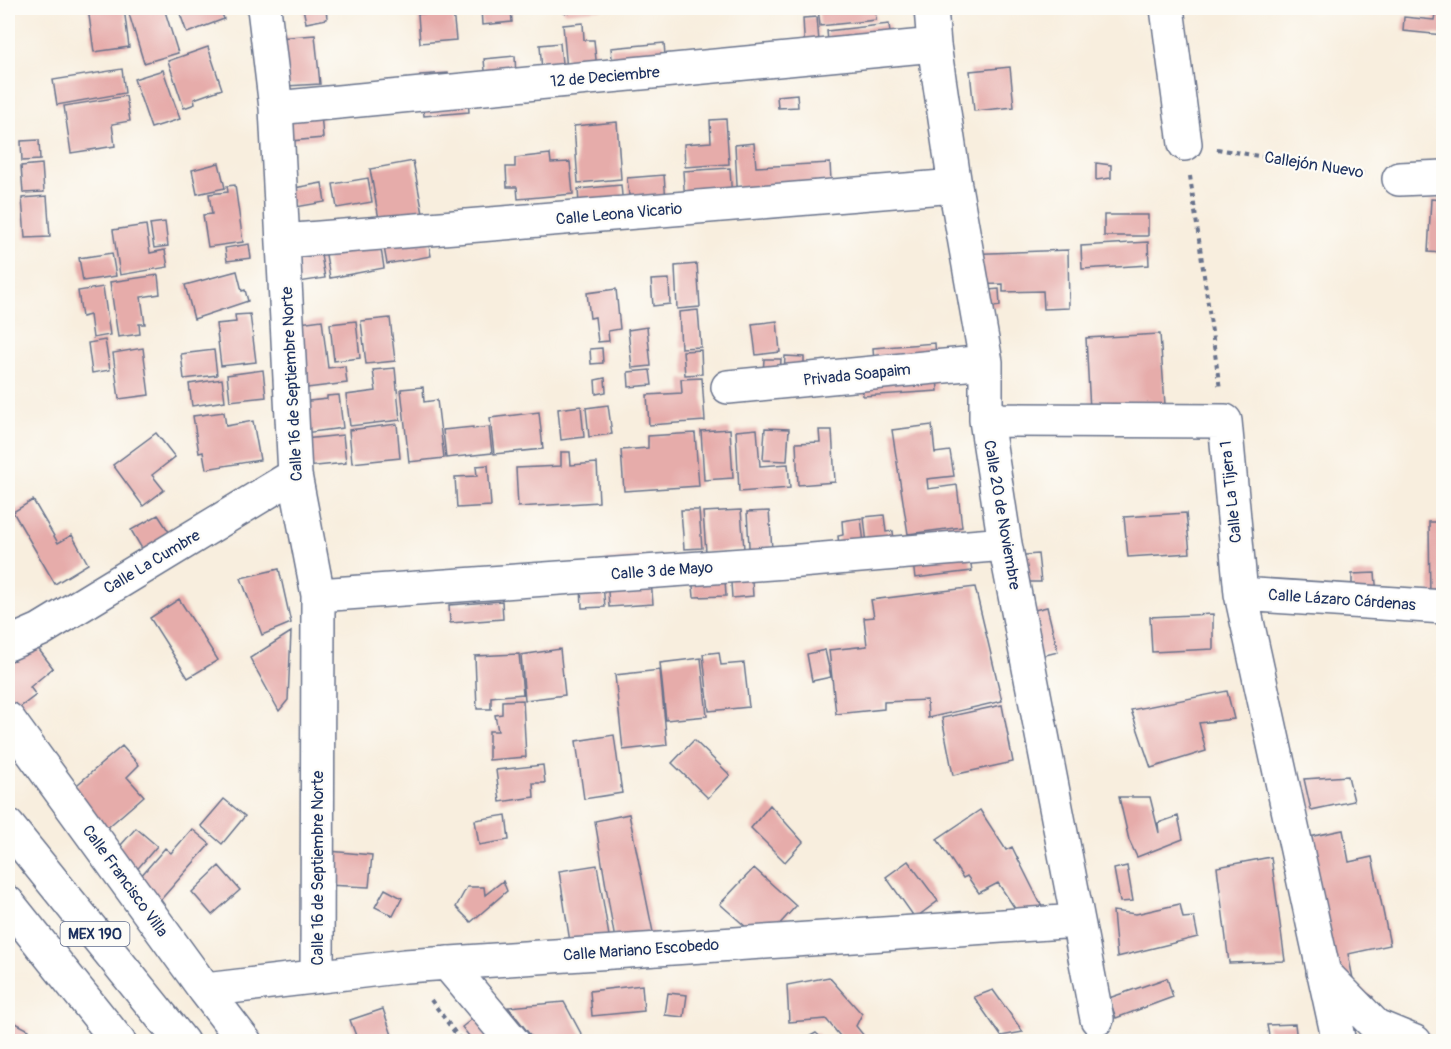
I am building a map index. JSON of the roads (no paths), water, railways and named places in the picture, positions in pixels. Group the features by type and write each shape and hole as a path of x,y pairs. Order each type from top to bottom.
{"street":[{"name":"Calle 16 de Septiembre Norte","path":"264,8 276,108 295,475 318,596 317,976"},
{"name":"Calle 20 de Noviembre","path":"931,8 934,45 955,186 986,362 986,420 1005,544 1097,1019"},
{"path":"1167,8 1185,144"},
{"name":"12 de Deciembre","path":"276,108 934,45"},
{"path":"1399,179 1443,177"},
{"name":"Calle Leona Vicario","path":"284,241 955,186"},
{"name":"Privada Soapaim","path":"728,387 986,362"},
{"name":"Calle La Tijera 1","path":"986,420 1224,421 1241,594 1339,1041"},
{"name":"Calle La Cumbre","path":"8,644 40,630 295,475"},
{"name":"Calle 3 de Mayo","path":"318,596 1005,544"},
{"name":"Calle Lázaro Cárdenas","path":"1241,594 1443,607"},
{"name":"Calle Francisco Villa","path":"8,719 244,1041"},
{"name":"MEX 190","path":"8,826 182,1041"},
{"name":"MEX 190","path":"8,903 119,1041"},
{"name":"Calle Mariano Escobedo","path":"205,990 405,966 1078,921"},
{"path":"447,963 513,1041"},
{"path":"1322,971 1376,1026 1415,1041"}]}
